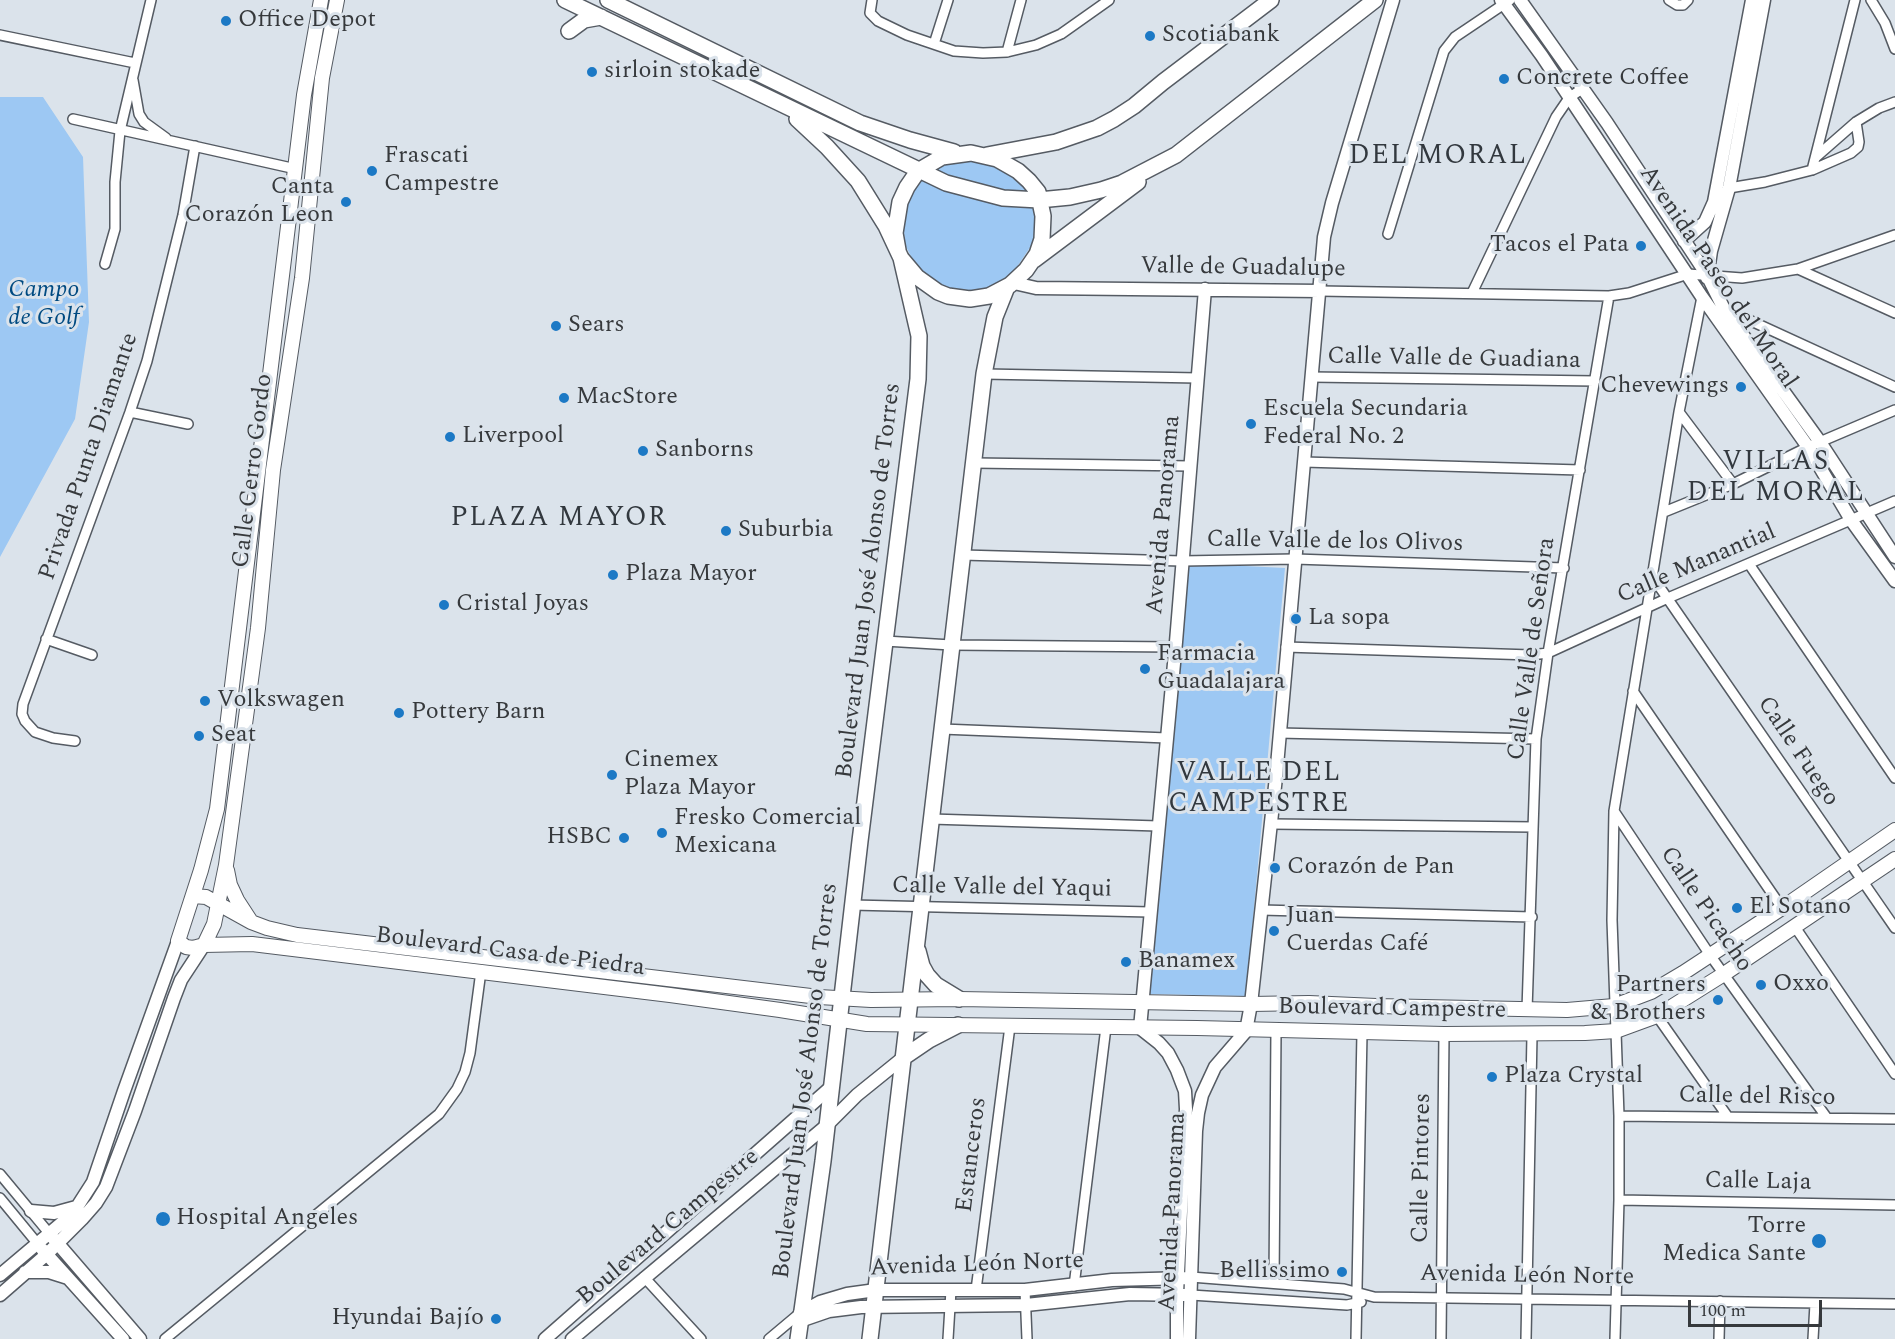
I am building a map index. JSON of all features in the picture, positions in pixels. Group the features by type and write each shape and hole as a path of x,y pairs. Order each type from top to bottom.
{"main road":[{"name":"Calle Cerro Gordo","path":"178,941 201,870 217,809 309,57 321,0"},
{"name":"Calle Cerro Gordo","path":"204,945 214,924 225,871 259,616 273,470 300,289 322,78 337,0"},
{"path":"608,0 860,123 930,146 986,155 1003,161 1018,171 1034,187 1039,200 1043,216 1042,239 1032,261"},
{"path":"986,155 1065,140 1114,119 1271,0"},
{"path":"870,1339 868,1291 904,1057 984,374 995,317 1010,285 1032,261 1176,155 1375,0"},
{"path":"574,2 918,171 946,183 983,194 1003,198 1039,200 1070,198 1122,183 1176,155"},
{"path":"569,31 584,20 601,17"},
{"path":"777,102 811,130 858,181 900,254 926,285 960,299 984,297 1010,285"},
{"path":"900,254 895,233 900,202 907,187 918,171 942,157 963,153"},
{"name":"Boulevard Juan José Alonso de Torres","path":"798,1339 796,1319 823,1161 852,905 917,390 920,356 915,314 900,254"},
{"name":"Boulevard Campestre","path":"841,998 910,1001 975,999 1309,1003 1527,1010 1567,1010 1614,1006 1651,992 1782,908 1895,830"},
{"name":"Boulevard Campestre","path":"838,1020 867,1024 1362,1033 1532,1035 1616,1031 1657,1016 1724,974 1895,859"},
{"path":"201,870 202,880 210,887 217,886 225,871"},
{"path":"225,871 233,892 251,922"},
{"name":"Boulevard Casa de Piedra","path":"193,896 206,897 251,922 297,936 605,980 838,1020"},
{"name":"Boulevard Casa de Piedra","path":"178,941 189,948 204,945 252,944 481,971 841,998"},
{"path":"916,943 922,966 927,975 936,985 959,999"},
{"path":"904,1057 928,1040 965,1025 975,999"}],"street":[{"path":"105,264 115,229 115,182 120,131 150,0"},
{"path":"872,0 870,14 878,21 908,35 954,51 967,52 1007,52 1036,45 1061,34 1109,0"},
{"path":"934,44 948,0"},
{"path":"1007,52 1021,0"},
{"name":"Avenida Panorama","path":"1178,1339 1177,1294 1185,1278 1198,1113 1202,1095 1215,1067 1246,1030 1251,1004 1280,733 1311,377 1328,220 1393,0"},
{"name":"Avenida Paseo del Moral","path":"1520,0 1583,88 1707,275 1724,309 1814,445 1851,520 1895,581"},
{"path":"1669,0 1677,5 1683,5 1688,0"},
{"path":"1684,241 1701,228 1710,213 1752,0"},
{"path":"1615,1339 1619,1116 1612,920 1614,811 1679,412 1711,251 1729,188 1764,0"},
{"path":"1812,170 1855,0"},
{"path":"1871,0 1885,23 1895,49"},
{"path":"1388,234 1444,51 1455,37 1505,1"},
{"name":"Avenida Paseo del Moral","path":"1505,1 1702,297 1865,513 1895,557"},
{"path":"0,34 135,63"},
{"path":"132,77 139,114 144,122 168,139"},
{"path":"1472,293 1556,117 1569,98 1583,88"},
{"path":"1815,158 1856,122 1895,102"},
{"path":"1731,104 1745,106"},
{"path":"1579,111 1589,112 1618,149 1630,158"},
{"path":"73,119 296,169"},
{"path":"1729,188 1812,170 1855,150 1859,142 1856,122"},
{"name":"Privada Punta Diamante","path":"75,741 53,738 35,732 22,714 26,692 130,412 158,321 188,190 195,146"},
{"name":"Valle de Guadalupe","path":"1010,285 1036,288 1609,296 1629,293 1688,274 1742,278 1798,269 1895,235"},
{"path":"1798,269 1895,313"},
{"name":"Avenida Panorama","path":"1189,1339 1191,1295 1185,1278 1185,1091 1168,1053 1140,1028 1205,289"},
{"name":"Calle Valle de Señora","path":"1527,1010 1532,917 1536,739 1548,653 1609,296"},
{"path":"1724,309 1895,387"},
{"path":"984,374 1198,378"},
{"name":"Calle Valle de Guadiana","path":"1311,377 1595,381"},
{"path":"1664,512 1733,484 1814,445 1895,410"},
{"path":"130,412 188,424"},
{"path":"1679,412 1733,484"},
{"path":"1304,462 1580,470"},
{"path":"974,463 1190,466"},
{"name":"Calle Manantial","path":"1548,653 1668,598 1895,501"},
{"name":"Calle Valle de los Olivos","path":"962,555 1182,561 1295,559 1564,568"},
{"path":"1749,564 1895,778"},
{"name":"Calle Fuego","path":"1652,576 1895,928"},
{"path":"46,639 92,655"},
{"path":"885,641 951,645 1175,647"},
{"path":"1286,647 1521,655 1548,653"},
{"path":"1633,691 1782,908"},
{"path":"942,729 1167,738"},
{"path":"1280,733 1536,739"},
{"name":"Calle Picacho","path":"1614,811 1710,955 1827,1118"},
{"path":"931,819 1158,826"},
{"path":"1271,824 1533,826"},
{"name":"Calle Valle del Yaqui","path":"852,905 1150,912"},
{"path":"1261,910 1532,917"},
{"path":"1795,927 1895,1074"},
{"path":"0,1275 77,1206 93,1182 123,1091 178,941"},
{"path":"0,1295 58,1243 96,1203 106,1187 181,980 204,945"},
{"path":"165,1339 439,1114 457,1089 465,1072 470,1053 481,971"},
{"path":"1657,1016 1728,1117"},
{"name":"Estanceros","path":"976,1290 1010,1026"},
{"path":"1074,1286 1106,1027"},
{"path":"1274,1283 1276,1031"},
{"path":"1356,1339 1362,1033"},
{"name":"Calle Pintores","path":"1441,1339 1444,1034"},
{"path":"1526,1339 1532,1035"},
{"name":"Boulevard Campestre","path":"572,1339 826,1126 857,1095 904,1057"},
{"name":"Boulevard Campestre","path":"545,1339 830,1088"},
{"name":"Calle del Risco","path":"1619,1116 1895,1119"},
{"path":"0,1174 140,1339"},
{"path":"0,1198 123,1339"},
{"name":"Calle Laja","path":"1619,1200 1895,1205"},
{"path":"31,1211 54,1213 77,1206"},
{"path":"25,1272 40,1271 68,1278"},
{"path":"645,1277 702,1339"},
{"name":"Avenida León Norte","path":"796,1319 820,1302 868,1291 1026,1290 1112,1280 1185,1278 1274,1283 1358,1292 1374,1297 1895,1304"},
{"path":"948,1339 951,1290"},
{"path":"1026,1290 1028,1339"},
{"name":"Avenida León Norte","path":"796,1319 829,1311 867,1306 1026,1305 1104,1295 1177,1294 1358,1304 1374,1297"},
{"path":"1719,1339 1720,1301"},
{"path":"1813,1339 1815,1304"},
{"path":"769,1339 796,1319"}],"green space":[{"name":"Campo de Golf","path":"0,97 43,97 83,157 89,322 75,419 0,557"},
{"path":"968,158 1003,167 1027,189 1027,192 997,190 964,183 934,171 950,162"},
{"path":"922,179 941,189 974,199 1004,204 1033,205 1036,211 1035,240 1009,279 991,289 968,292 933,283 915,264 905,245 903,217 909,196"},
{"path":"1185,563 1285,568 1246,996 1145,994"}],"place":[{"name":"Office Depot","path":"226,21"},
{"name":"Scotiabank","path":"1150,36"},
{"name":"sirloin stokade","path":"592,72"},
{"name":"Concrete Coffee","path":"1504,79"},
{"name":"Frascati Campestre","path":"372,171"},
{"name":"Canta Corazón Leon","path":"346,202"},
{"name":"Tacos el Pata","path":"1641,246"},
{"name":"Sears","path":"556,326"},
{"name":"Chevewings","path":"1741,387"},
{"name":"MacStore","path":"564,398"},
{"name":"Escuela Secundaria Federal No. 2","path":"1251,424"},
{"name":"Liverpool","path":"450,437"},
{"name":"Sanborns","path":"643,451"},
{"name":"Suburbia","path":"726,531"},
{"name":"Plaza Mayor","path":"613,575"},
{"name":"Cristal Joyas","path":"444,605"},
{"name":"La sopa","path":"1296,619"},
{"name":"Farmacia Guadalajara","path":"1145,669"},
{"name":"Volkswagen","path":"205,701"},
{"name":"Pottery Barn","path":"399,713"},
{"name":"Seat","path":"199,736"},
{"name":"Cinemex Plaza Mayor","path":"612,775"},
{"name":"Fresko Comercial Mexicana","path":"662,833"},
{"name":"HSBC","path":"624,838"},
{"name":"Corazón de Pan","path":"1275,868"},
{"name":"El Sotano","path":"1737,908"},
{"name":"Juan Cuerdas Café","path":"1274,931"},
{"name":"Banamex","path":"1126,962"},
{"name":"Oxxo","path":"1761,985"},
{"name":"Partners & Brothers","path":"1718,1000"},
{"name":"Plaza Crystal","path":"1492,1077"},
{"name":"Hospital Angeles","path":"163,1219"},
{"name":"Torre Medica Sante","path":"1819,1241"},
{"name":"Bellissimo","path":"1342,1272"},
{"name":"Hyundai Bajío","path":"496,1319"}],"district":[{"name":"DEL MORAL","path":"1438,158"},
{"name":"VILLAS DEL MORAL","path":"1776,480"},
{"name":"PLAZA MAYOR","path":"559,520"},
{"name":"VALLE DEL CAMPESTRE","path":"1259,790"}]}
